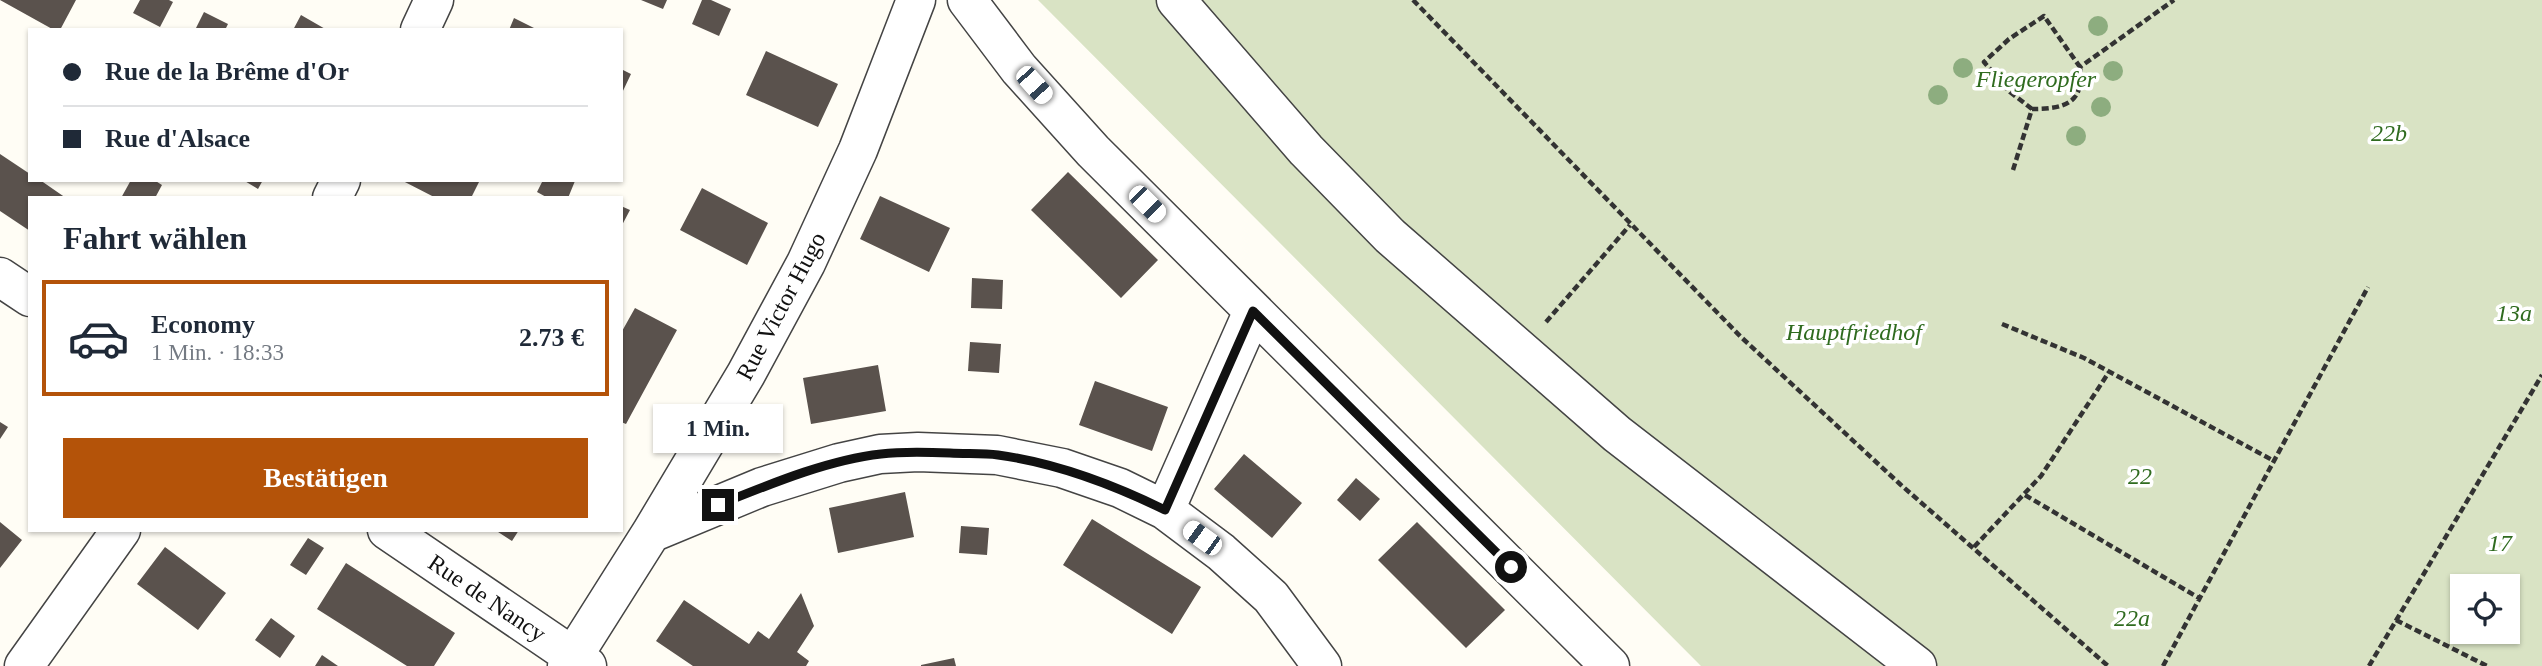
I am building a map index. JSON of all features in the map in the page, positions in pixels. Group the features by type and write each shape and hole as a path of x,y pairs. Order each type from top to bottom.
{"street":[{"path":"421,28 435,0"},
{"name":"Rue Victor Hugo","path":"576,663 746,374 806,263 858,149 916,0"},
{"path":"967,0 1019,69 1093,151 1610,666"},
{"path":"1176,0 1306,149 1390,236 1617,434 1917,666"},
{"path":"0,277 28,296"},
{"path":"1165,510 1253,311"},
{"path":"652,533 762,487 839,463 880,454 918,452 997,455 1062,468 1120,488 1165,510 1221,552 1271,597 1322,666"},
{"path":"24,666 120,532"},
{"name":"Rue de Nancy","path":"390,532 576,663"}],"path":[{"path":"1413,0 1630,225 1784,378 2108,666"},
{"path":"2080,67 2174,0"},
{"path":"2044,16 2080,67 2082,82 2072,101 2056,109 2032,109 2010,92 1984,62 2009,39 2044,16"},
{"path":"2012,170 2032,109"},
{"path":"1521,351 1630,225"},
{"path":"2163,666 2368,287"},
{"path":"2002,324 2084,358 2274,461"},
{"path":"1973,547 2042,476 2109,372"},
{"path":"2369,666 2542,374"},
{"path":"2025,495 2200,599"},
{"path":"2396,620 2487,666"}],"green space":[{"name":"Hauptfriedhof","path":"1038,0 2542,0 2542,666 1701,666"}],"building":[{"path":"0,0 76,0 61,28 50,28"},
{"path":"140,0 173,2 160,27 133,13"},
{"path":"641,0 667,0 663,9"},
{"path":"702,0 711,0 731,9 719,36 692,24"},
{"path":"204,12 228,24 226,28 196,28"},
{"path":"301,15 324,28 294,28"},
{"path":"514,18 534,28 510,28"},
{"path":"766,51 838,84 818,127 746,95"},
{"path":"623,70 631,74 623,91"},
{"path":"0,154 28,173 28,182 43,182 63,196 28,196 28,230 0,211"},
{"path":"1068,172 1158,260 1121,298 1031,210"},
{"path":"130,182 157,182 162,185 156,196 122,196"},
{"path":"246,182 262,182 258,189"},
{"path":"405,182 479,182 472,196 432,196"},
{"path":"542,182 575,182 569,196 544,196 537,192"},
{"path":"702,188 768,223 747,265 680,230"},
{"path":"880,196 950,228 929,272 860,239"},
{"path":"623,207 630,210 623,223"},
{"path":"972,278 1003,280 1002,309 971,308"},
{"path":"635,308 677,330 626,424 623,423 623,329"},
{"path":"970,342 1001,344 999,373 968,371"},
{"path":"878,365 886,411 811,424 803,378"},
{"path":"1095,381 1168,407 1152,451 1079,425"},
{"path":"0,422 8,427 0,439"},
{"path":"1244,454 1302,503 1272,538 1214,489"},
{"path":"1356,478 1380,499 1360,521 1337,500"},
{"path":"905,492 914,537 838,553 829,508"},
{"path":"1092,519 1201,587 1172,634 1063,565"},
{"path":"0,522 22,540 0,568"},
{"path":"1417,522 1505,610 1466,648 1378,560"},
{"path":"961,526 989,528 987,555 959,553"},
{"path":"498,532 518,532 512,541"},
{"path":"308,538 324,548 306,575 290,565"},
{"path":"165,547 226,593 198,630 137,584"},
{"path":"346,563 455,633 434,666 407,666 317,609"},
{"path":"801,593 814,626 797,652 809,661 806,666 693,666 656,641 684,600 749,644 758,631 769,639"},
{"path":"271,618 295,636 280,658 255,640"},
{"path":"322,655 338,666 315,666"},
{"path":"954,658 956,666 921,666 921,665"}],"route":[{"path":"718,505 762,487 839,463 880,454 918,452 997,455 1062,468 1120,488 1165,510 1253,311 1511,567"}],"park label":[{"name":"Fliegeropfer","path":"2036,79"},
{"name":"22b","path":"2389,133"},
{"name":"13a","path":"2514,313"},
{"name":"22","path":"2140,476"},
{"name":"17","path":"2500,543"},
{"name":"22a","path":"2132,618"}]}
